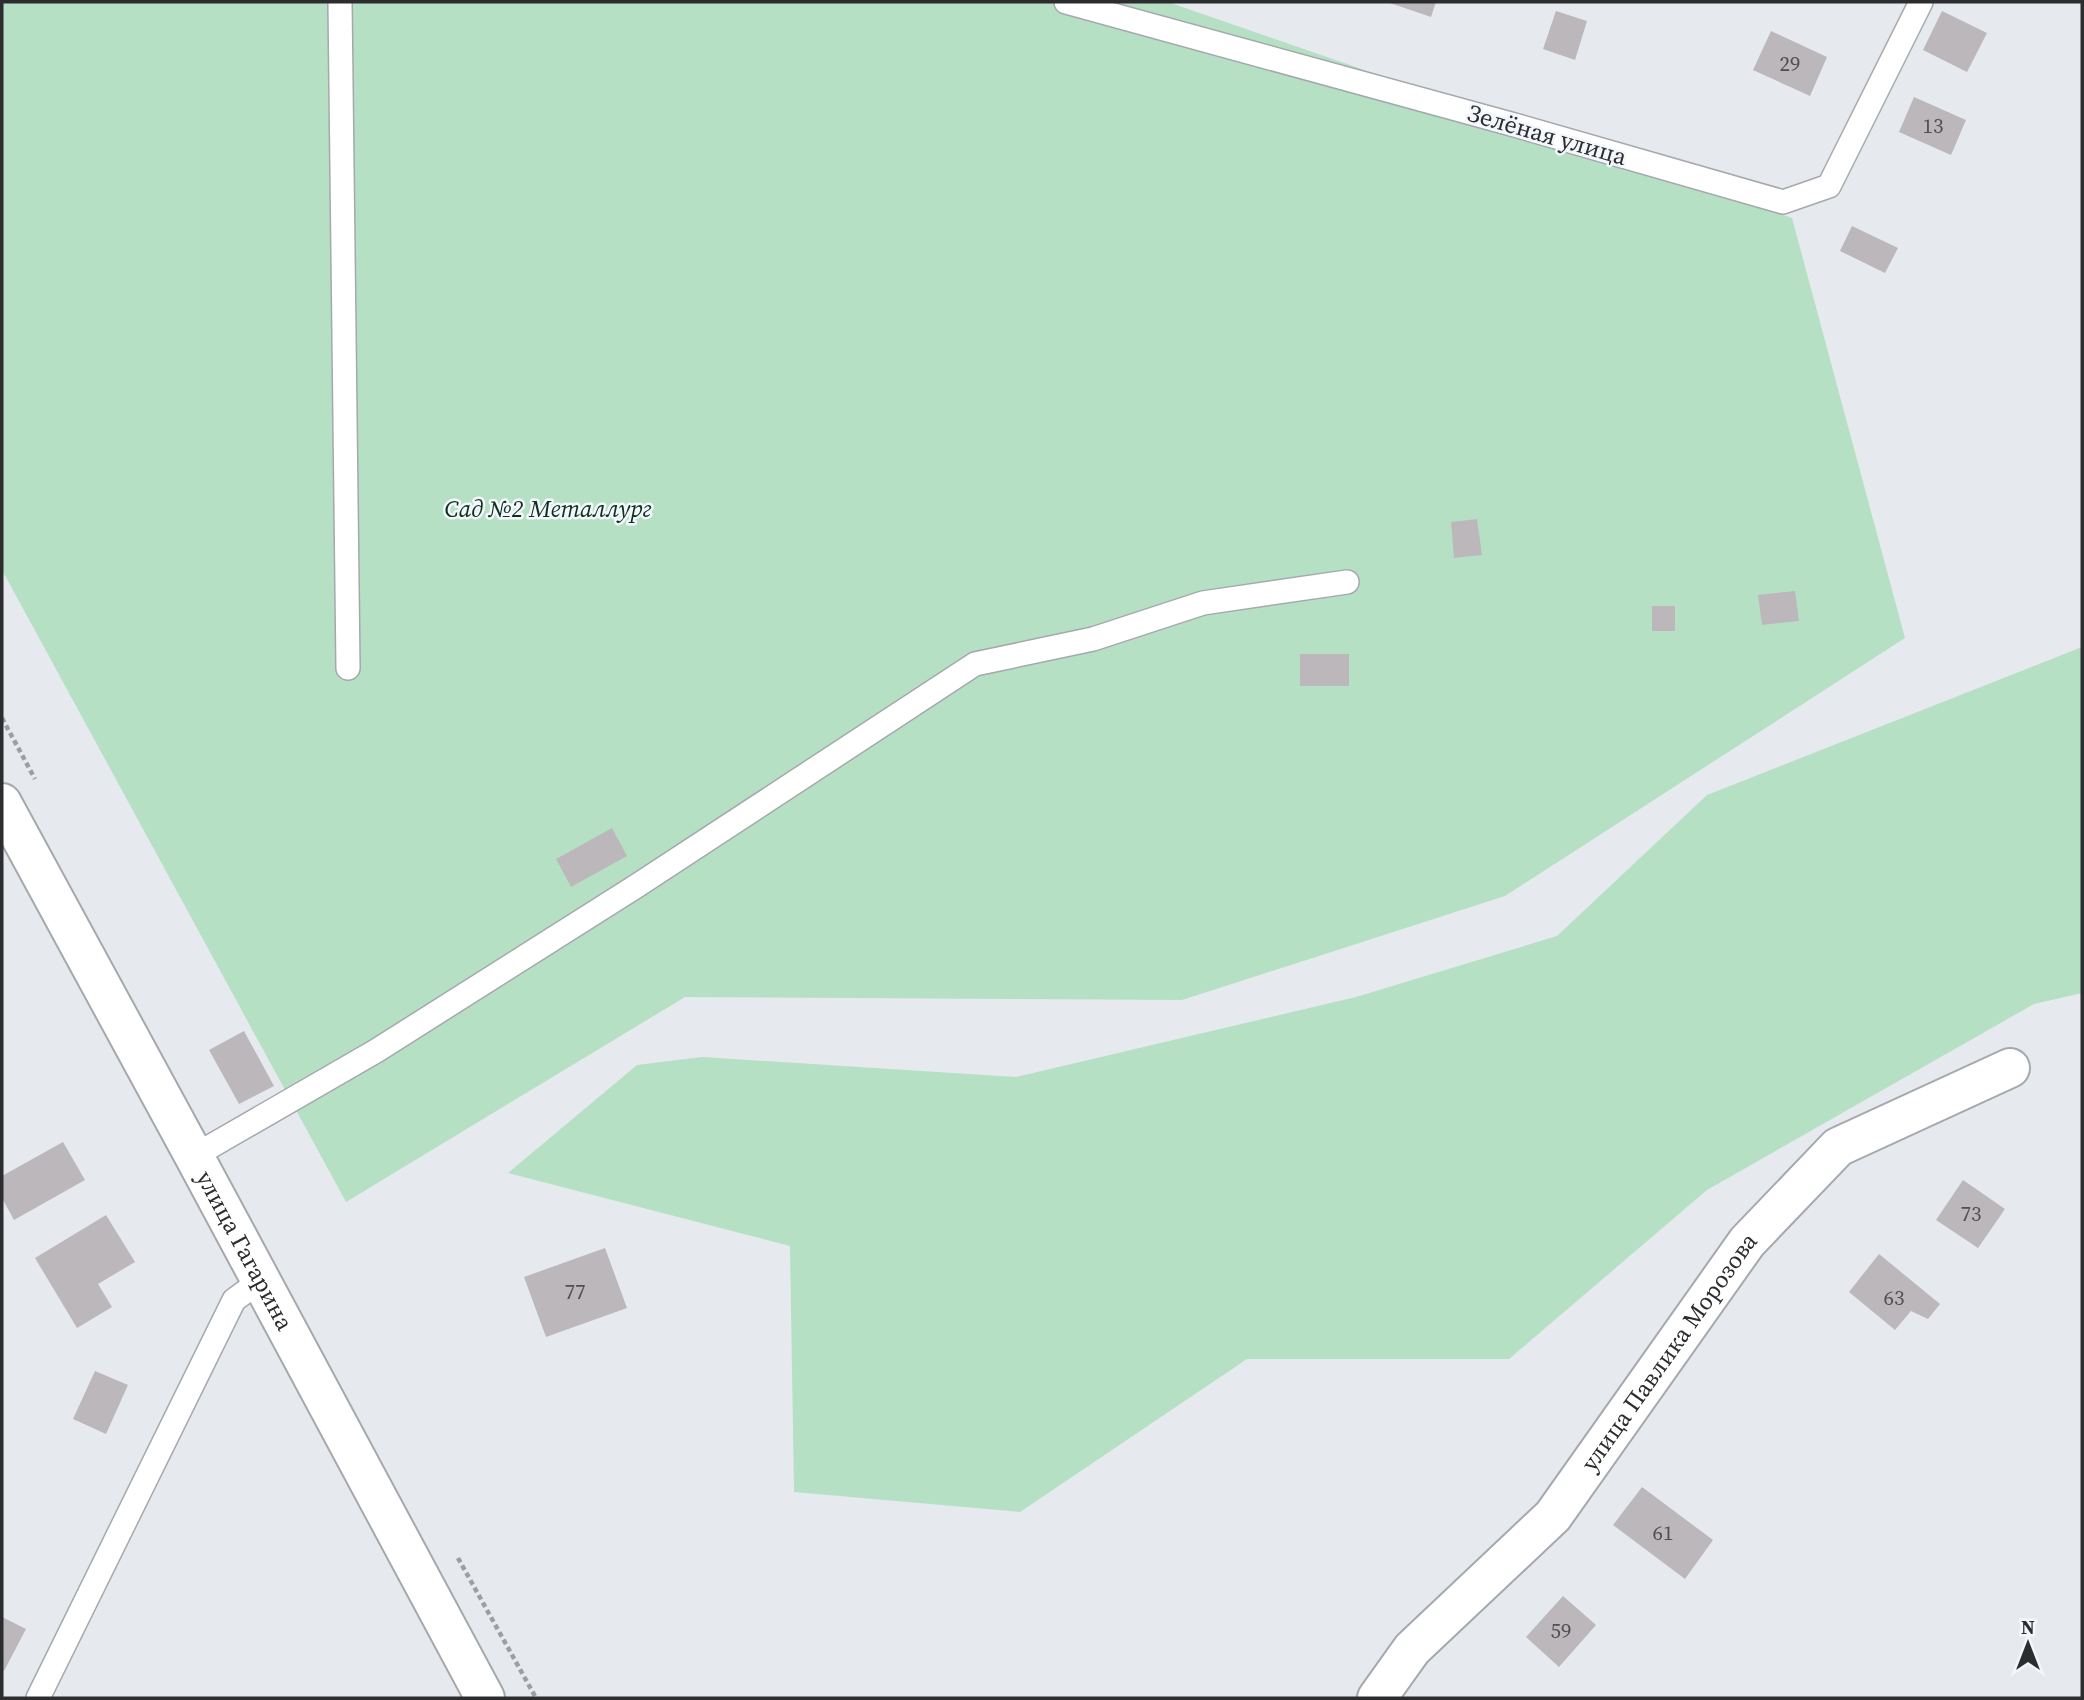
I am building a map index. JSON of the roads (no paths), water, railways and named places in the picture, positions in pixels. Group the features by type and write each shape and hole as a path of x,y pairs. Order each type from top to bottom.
{"street":[{"name":"улица Гагарина","path":"2,803 485,1698"},
{"name":"улица Павлика Морозова","path":"1377,1698 1412,1649 1553,1516 1747,1242 1838,1147 2010,1069"}],"lane":[{"path":"340,2 348,668"},
{"name":"Зелёная улица","path":"1066,2 1498,120 1783,202 1829,186 1921,2"},
{"path":"194,1156 376,1051 975,664 1093,639 1203,603 1347,582"},
{"path":"38,1698 234,1300 260,1281"}],"park label":[{"name":"Сад №2 Металлург","path":"548,509"}]}
